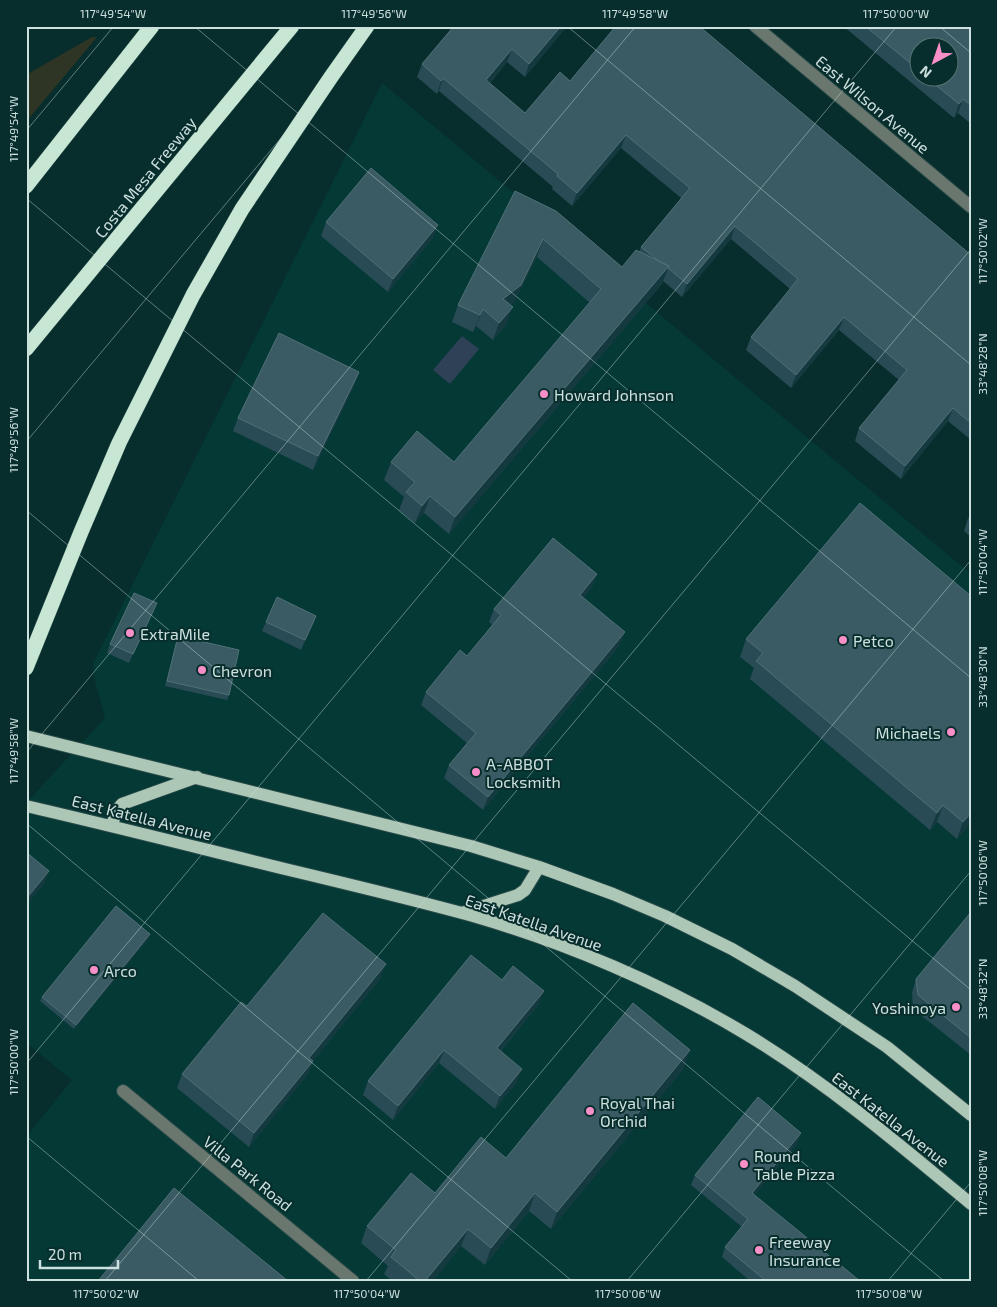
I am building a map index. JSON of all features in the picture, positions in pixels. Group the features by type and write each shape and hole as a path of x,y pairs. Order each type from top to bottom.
{"highway":[{"path":"26,186 152,26"},
{"name":"Costa Mesa Freeway","path":"26,349 292,26"},
{"path":"26,668 80,532 119,442 193,296 242,209 367,26"}],"main road":[{"path":"26,736 470,846 539,867 613,894 732,949 795,986 887,1048 971,1115"},
{"path":"112,826 116,811 122,804 197,777"},
{"name":"East Katella Avenue","path":"26,806 462,913 518,930 597,960 687,1002 746,1034 818,1082 879,1128 971,1204"},
{"path":"462,913 518,895 530,884 539,867"}],"street":[{"name":"East Wilson Avenue","path":"755,26 971,207"},
{"name":"Villa Park Road","path":"123,1091 353,1281"}],"shaded area":[{"path":"92,37 97,37 26,122 26,75"},
{"path":"382,83 971,574 971,1281 26,1281 26,1137 72,1080 26,1044 26,803 105,718 95,681 93,664"}],"water":[{"path":"462,336 479,349 450,384 433,370"}],"building":[{"path":"454,26 561,26 529,64 512,49 486,80 525,113 560,72 570,81 616,26 680,26 683,29 685,26 699,26 971,255 971,423 953,408 905,466 859,428 907,370 844,317 796,375 751,337 798,279 735,226 687,284 668,268 669,266 660,262 641,247 690,188 626,135 577,193 557,176 558,174 443,78 441,81 422,64"},
{"path":"865,26 971,26 971,105 963,99 959,104 939,88 960,88 960,38 910,38 910,63"},
{"path":"371,168 438,225 393,279 326,222"},
{"name":"Howard Johnson","path":"515,191 556,211 622,267 636,250 669,266 455,517 430,496 422,506 406,492 415,482 391,462 417,431 454,462 601,289 543,239 521,285 503,299 513,307 499,323 483,309 480,315 458,305"},
{"path":"279,333 359,372 318,456 238,418"},
{"path":"860,503 971,596 971,813 963,822 943,805 937,813 756,661 763,653 746,639"},
{"path":"553,538 597,574 580,595 625,632 488,797 449,765 476,733 426,692 460,650 467,656 501,615 494,609"},
{"name":"ExtraMile","path":"134,593 157,603 133,654 110,644"},
{"path":"277,597 316,616 305,640 266,622"},
{"name":"Chevron","path":"178,636 239,650 229,695 167,681"},
{"path":"26,852 49,871 26,899"},
{"name":"Arco","path":"116,906 150,934 76,1025 42,997"},
{"path":"971,912 971,1038 918,995 916,979"},
{"path":"323,913 386,964 309,1058 313,1061 254,1133 182,1074 241,1002 247,1006"},
{"path":"471,955 502,980 513,966 544,991 497,1048 522,1069 500,1096 444,1050 398,1106 368,1081"},
{"path":"633,1003 690,1050 557,1212 535,1193 491,1248 468,1229 425,1281 420,1281 391,1257 396,1250 367,1226 411,1173 435,1193 481,1137 506,1158"},
{"path":"758,1097 801,1133 752,1193 860,1281 766,1281 725,1247 748,1219 695,1175"},
{"path":"174,1188 288,1281 98,1281"}],"place":[{"name":"Howard Johnson","path":"544,394"},
{"name":"ExtraMile","path":"130,633"},
{"name":"Petco","path":"843,640"},
{"name":"Chevron","path":"202,670"},
{"name":"Michaels","path":"951,732"},
{"name":"A-ABBOT Locksmith","path":"476,772"},
{"name":"Arco","path":"94,970"},
{"name":"Yoshinoya","path":"956,1007"},
{"name":"Royal Thai Orchid","path":"590,1111"},
{"name":"Round Table Pizza","path":"744,1164"},
{"name":"Freeway Insurance","path":"759,1250"}]}
